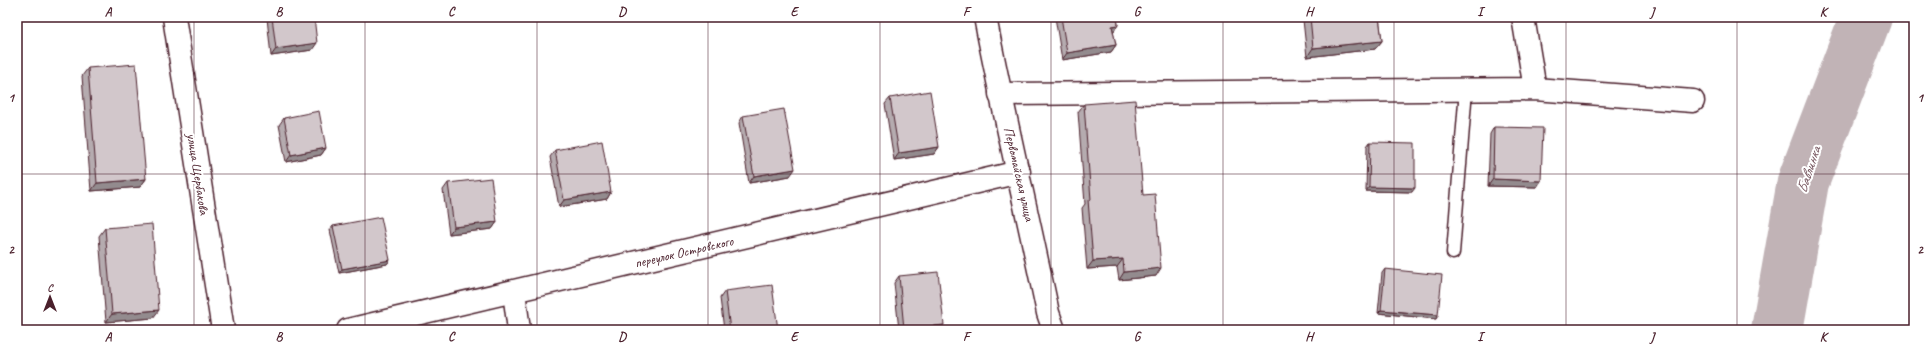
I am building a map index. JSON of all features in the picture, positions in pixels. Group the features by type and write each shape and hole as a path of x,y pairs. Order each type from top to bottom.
{"street":[{"name":"улица Щербакова","path":"174,17 223,330"},
{"name":"Первомайская улица","path":"985,17 1000,94 1019,172 1048,314 1054,330"},
{"path":"1523,17 1535,88"},
{"path":"1000,94 1466,90 1535,88 1693,101"},
{"name":"переулок Островского","path":"348,330 1019,172"},
{"path":"514,292 519,330"}],"lane":[{"path":"1453,253 1466,90"}],"building":[{"path":"272,17 314,17 317,43 276,49"},
{"path":"1061,17 1117,17 1118,25 1112,26 1116,45 1067,53"},
{"path":"1310,17 1379,17 1382,41 1313,48"},
{"path":"136,64 146,179 97,183 88,68"},
{"path":"930,91 939,147 899,153 890,98"},
{"path":"1135,100 1143,195 1155,194 1161,268 1124,272 1123,259 1093,261 1088,200 1091,200 1084,104"},
{"path":"784,109 795,169 754,176 743,116"},
{"path":"319,111 326,148 291,155 284,118"},
{"path":"1494,127 1543,128 1541,181 1493,179"},
{"path":"602,141 611,192 564,200 555,150"},
{"path":"1370,142 1415,143 1415,188 1369,187"},
{"path":"491,178 497,222 454,227 448,183"},
{"path":"381,217 390,260 342,269 333,226"},
{"path":"152,224 159,310 112,314 105,228"},
{"path":"1385,269 1442,275 1438,315 1381,310"},
{"path":"938,272 944,325 904,329 899,276"},
{"path":"772,285 778,330 730,330 725,291"}],"waterway":[{"name":"Бавлинка","path":"1777,330 1803,182 1866,17"}]}
